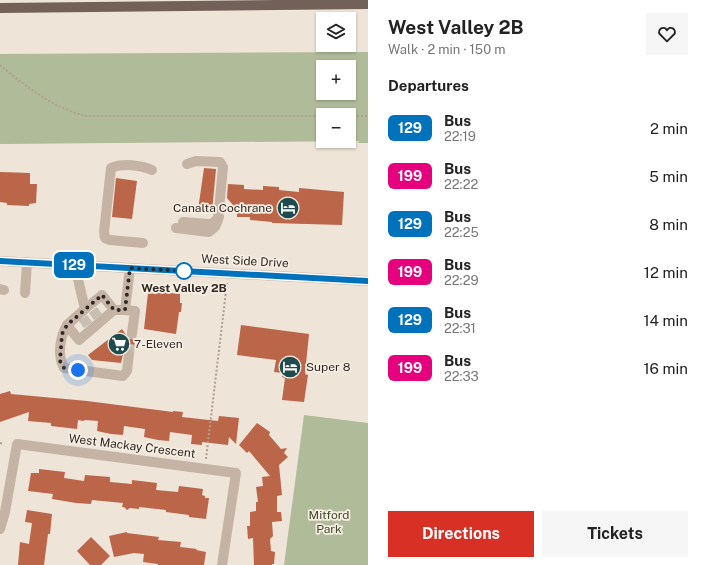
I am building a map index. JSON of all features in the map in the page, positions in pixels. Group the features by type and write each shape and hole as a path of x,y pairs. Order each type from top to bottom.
{"main road":[{"path":"0,8 368,4"}],"street":[{"path":"177,225 209,232 215,227 219,217 224,167 220,162 196,161 187,164"},
{"path":"143,243 110,240 105,238 104,232 111,168 117,165 145,167 152,170"},
{"name":"West Side Drive","path":"0,261 368,281"},
{"path":"24,293 27,263"},
{"path":"77,265 76,275 90,317"},
{"path":"125,310 130,268"},
{"path":"67,325 79,340 102,295 114,310"},
{"path":"129,354 127,371 123,376 64,368 60,361 62,334 67,325 114,310 135,311 132,333"},
{"name":"West Mackay Crescent","path":"0,529 5,512 17,444 236,473 222,565"}],"path":[{"path":"0,64 33,92 66,110 84,116 316,116"},
{"path":"356,116 368,116"},
{"path":"206,459 227,283"},
{"path":"0,443 4,444"}],"green space":[{"path":"368,52 368,143 358,143 359,141 356,141 356,108 316,108 316,141 0,144 0,54"},
{"name":"Mitford Park","path":"304,415 368,423 368,565 284,565"}],"building":[{"path":"204,168 216,169 212,212 198,210"},
{"path":"0,172 30,173 30,184 37,184 36,203 29,204 29,206 7,205 7,203 0,202"},
{"path":"116,178 137,181 132,219 112,217"},
{"path":"228,184 244,185 244,189 263,190 263,186 279,187 279,190 299,192 299,188 344,192 342,225 272,223 250,220 250,217 237,217 237,210 227,198"},
{"path":"158,292 180,294 180,303 182,303 181,312 179,312 176,334 144,329 148,293 157,294"},
{"name":"Super 8","path":"241,325 309,334 305,374 308,375 304,402 282,400 285,378 282,377 283,373 274,372 276,360 237,355"},
{"name":"7-Eleven","path":"122,329 128,338 135,338 134,350 129,348 124,350 121,363 92,360 88,355"},
{"path":"10,391 11,394 183,412 182,417 218,421 219,416 239,418 236,444 229,437 228,445 202,442 202,445 191,444 192,435 170,432 169,441 158,440 144,437 145,429 124,426 123,435 111,434 97,431 98,421 78,420 77,429 51,426 51,423 28,421 29,412 0,422 0,394"},
{"path":"257,423 270,432 269,435 281,449 287,448 284,453 288,457 279,465 282,495 277,496 277,512 281,512 282,521 272,522 273,536 270,539 271,551 275,552 274,564 272,565 254,565 253,538 248,539 247,526 250,526 250,512 256,511 256,502 258,502 256,487 263,486 262,477 270,476 249,451 247,453 239,445"},
{"path":"39,469 65,472 64,478 84,481 85,475 110,477 110,482 132,484 132,480 157,483 156,490 178,492 179,486 203,489 202,495 205,496 205,498 209,498 206,519 166,512 166,510 139,507 139,509 130,508 127,510 122,507 123,503 92,500 91,504 52,499 53,494 28,491 31,473 39,473"},
{"path":"27,510 52,514 44,565 18,565 20,542 29,544 32,523 25,522"},
{"path":"127,532 159,537 158,540 181,542 180,547 197,549 196,550 206,552 204,565 158,565 143,562 144,554 134,553 114,557 109,536"},
{"path":"91,537 110,556 101,565 90,565 77,551"}],"tunnel":[{"path":"93,310 98,317"},
{"path":"83,318 88,325"},
{"path":"129,354 132,333"}],"bus line":[{"name":"129","path":"0,261 368,281"}],"place":[{"name":"Canalta Cochrane","path":"288,208"},
{"name":"West Valley 2B","path":"184,271"},
{"name":"7-Eleven","path":"119,344"},
{"name":"Super 8","path":"290,367"}],"route":[{"path":"78,370 64,368 60,361 62,334 67,325 102,295 114,310 125,310 130,268 184,271"}]}
